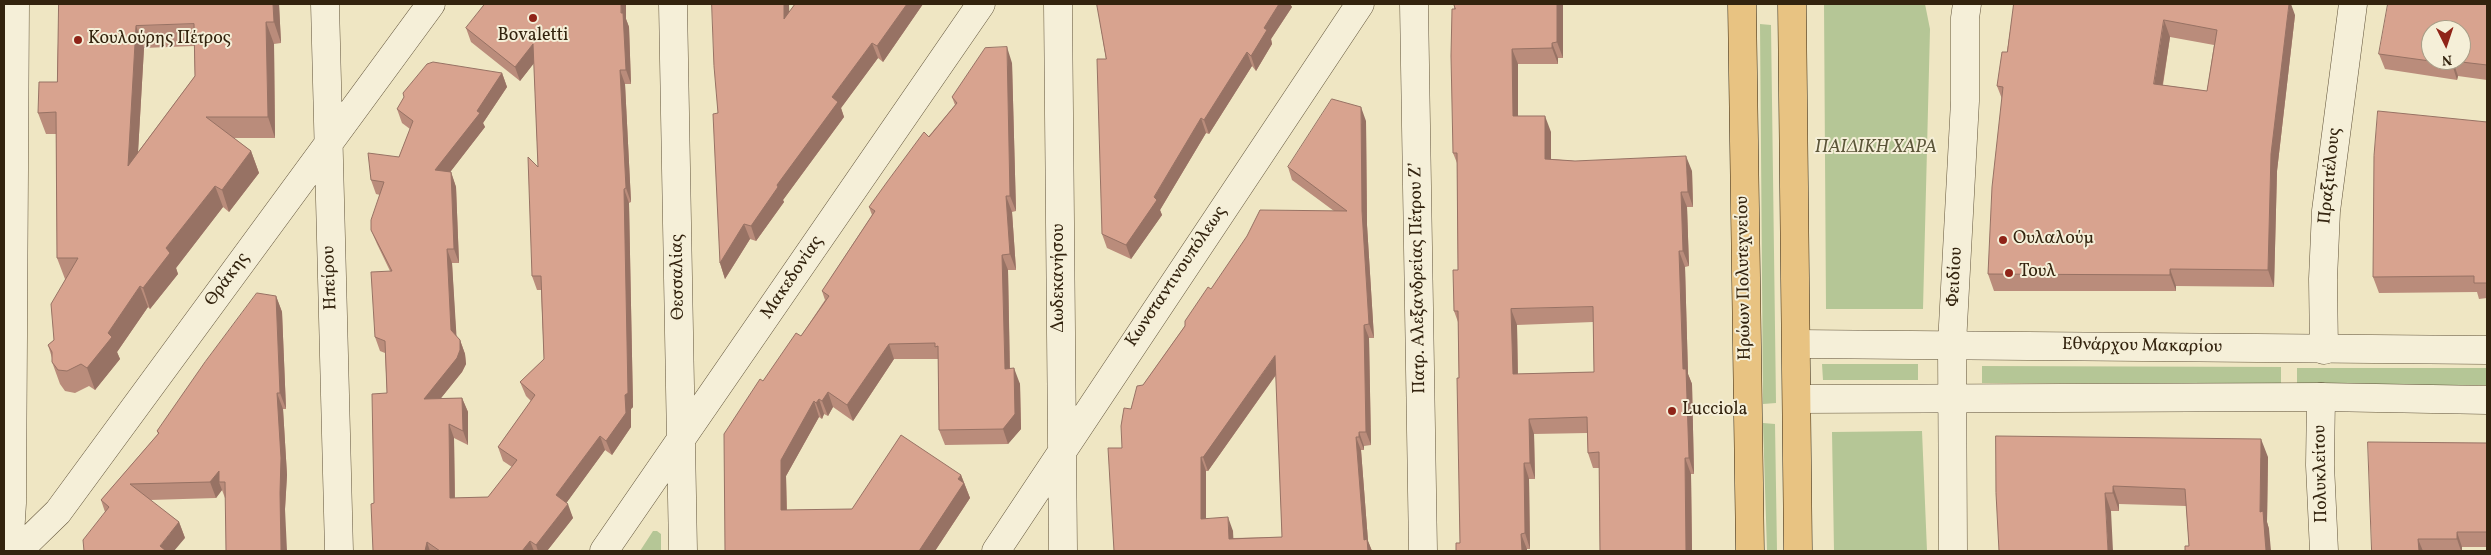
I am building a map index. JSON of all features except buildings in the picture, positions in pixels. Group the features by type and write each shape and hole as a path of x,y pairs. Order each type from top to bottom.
{"main road":[{"name":"Ηρώων Πολυτεχνείου","path":"1742,4 1750,551"},
{"path":"1792,4 1798,551"}],"street":[{"path":"9,551 12,503 15,4"},
{"name":"Ηπείρου","path":"325,4 339,551"},
{"name":"Θράκης","path":"18,551 58,512 432,4"},
{"name":"Θεσσαλίας","path":"673,4 683,551"},
{"name":"Μακεδονίας","path":"604,551 981,4"},
{"name":"Δωδεκανήσου","path":"1058,4 1063,551"},
{"name":"Κωνσταντινουπόλεως","path":"996,551 1360,4"},
{"name":"Πατρ. Αλεξανδρείας Πέτρου Ζ’","path":"1414,4 1423,551"},
{"name":"Πραξιτέλους","path":"2324,350 2322,279 2326,212 2353,4"},
{"name":"Φειδίου","path":"1953,551 1951,397 1952,344 1965,102 1963,8"},
{"name":"Εθνάρχου Μακαρίου","path":"1797,344 2487,350"},
{"path":"1797,399 2321,397 2487,400"},
{"name":"Πολυκλείτου","path":"2321,397 2320,465 2324,551"}],"green space":[{"name":"ΠΑΙΔΙΚΗ ΧΑΡΑ","path":"1824,4 1925,4 1930,29 1923,309 1826,309"},
{"path":"1760,24 1771,25 1776,403 1763,404"},
{"path":"1822,364 1918,364 1918,380 1823,380"},
{"path":"1982,366 2281,367 2281,384 1982,383"},
{"path":"2297,368 2487,368 2487,385 2297,385"},
{"path":"1763,423 1775,424 1777,551 1767,551"},
{"path":"1922,431 1927,551 1834,551 1832,432"},
{"path":"653,531 661,534 661,551 640,551"}],"place":[{"name":"Bovaletti","path":"533,18"},
{"name":"Κουλούρης Πέτρος","path":"78,40"},
{"name":"Ουλαλούμ","path":"2003,240"},
{"name":"Τουλ","path":"2009,273"},
{"name":"Lucciola","path":"1672,411"}]}
